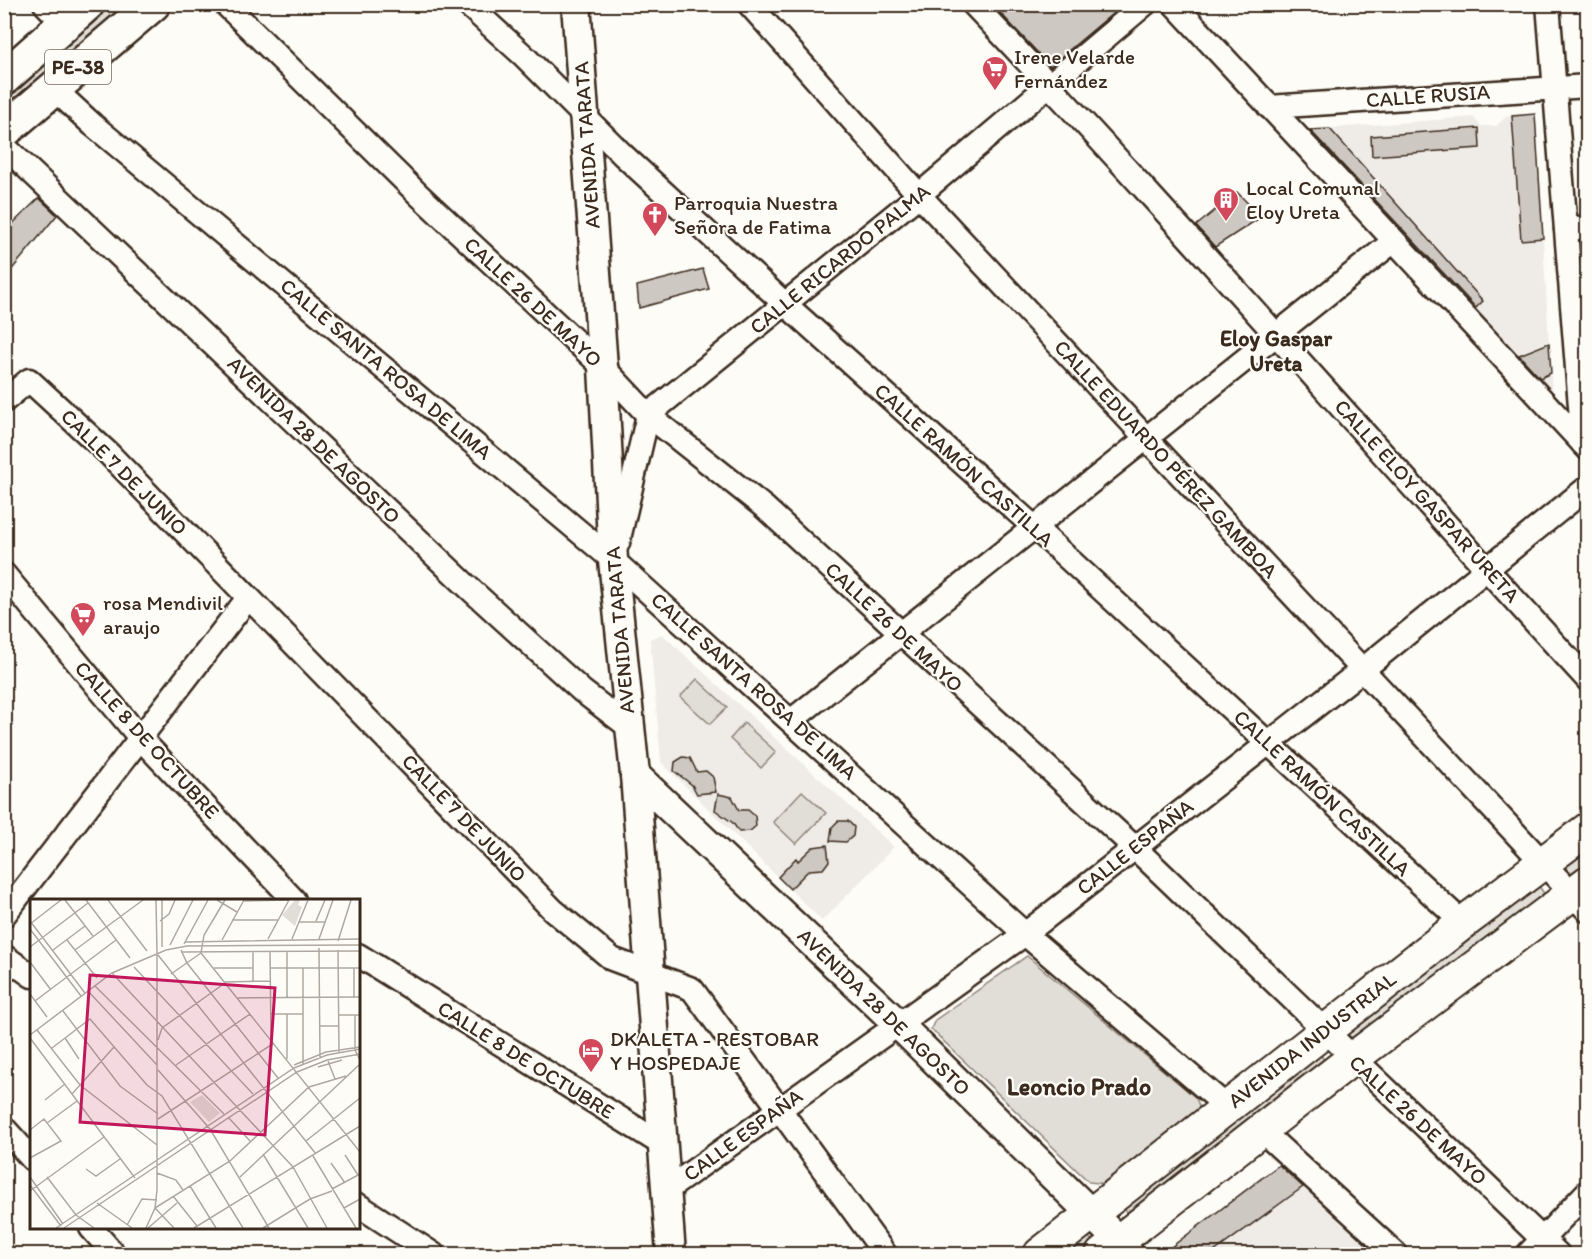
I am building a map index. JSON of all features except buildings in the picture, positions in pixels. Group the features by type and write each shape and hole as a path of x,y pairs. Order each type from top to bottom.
{"highway":[{"name":"PE-38","path":"4,131 153,4"},
{"name":"PE-38","path":"4,78 66,11"}],"main road":[{"name":"AVENIDA INDUSTRIAL","path":"1040,1254 1463,923 1587,829"},
{"name":"AVENIDA INDUSTRIAL","path":"1117,1250 1352,1059 1582,896"}],"street":[{"name":"CALLE 26 DE MAYO","path":"225,4 420,196 603,367 648,415 764,507 1135,848 1324,1031 1535,1246 1558,1254"},
{"name":"CALLE RAMÓN CASTILLA","path":"467,4 523,55 585,118 785,304 1034,527 1463,923"},
{"name":"AVENIDA TARATA","path":"576,4 603,367 614,560 635,774 668,1189 671,1254"},
{"name":"CALLE EDUARDO PÉREZ GAMBOA","path":"749,4 919,195 1542,863 1582,896"},
{"name":"CALLE ELOY GASPAR URETA","path":"974,4 1279,334 1587,680"},
{"name":"CALLE RICARDO PALMA","path":"648,415 919,195 1145,4"},
{"path":"1174,4 1585,447"},
{"path":"1548,4 1554,88 1576,228 1585,447"},
{"name":"CALLE RUSIA","path":"1269,107 1587,86"},
{"name":"CALLE SANTA ROSA DE LIMA","path":"53,88 93,125 614,560 1025,934 1227,1107"},
{"name":"AVENIDA 28 DE AGOSTO","path":"4,146 469,588 582,691 629,727"},
{"path":"792,720 1394,241"},
{"name":"CALLE 7 DE JUNIO","path":"4,401 29,380 108,453 553,910 612,959 692,989 885,1254"},
{"path":"614,560 648,415"},
{"name":"CALLE ESPAÑA","path":"668,1189 897,1023 1025,934 1267,742 1362,670 1485,568 1587,488"},
{"name":"CALLE 8 DE OCTUBRE","path":"4,574 141,739 293,899"},
{"path":"4,915 248,598"},
{"name":"AVENIDA 28 DE AGOSTO","path":"635,774 897,1023 1092,1214 1117,1250"},
{"path":"4,956 30,975"},
{"name":"CALLE 8 DE OCTUBRE","path":"360,956 663,1145"},
{"path":"4,1128 30,1157"},
{"path":"1262,1131 1396,1254"},
{"path":"1535,1246 1587,1191"},
{"path":"360,1206 433,1254"},
{"path":"93,1229 114,1254"}],"shaded area":[{"path":"109,5 134,5 5,119 4,96"},
{"path":"1532,115 1536,118 1552,396 1303,141 1308,130 1473,117 1481,126 1496,126 1507,116"},
{"path":"662,634 894,847 822,921 661,762 650,639"},
{"path":"697,679 727,707 710,724 680,697"},
{"path":"744,723 776,752 761,768 730,739"},
{"path":"802,791 826,813 796,844 773,822"},
{"path":"1587,846 1587,872 1570,880 1563,869 1564,864"},
{"path":"1539,886 1545,895 1358,1045 1344,1037 1348,1026 1531,887"},
{"name":"Leoncio Prado","path":"1027,956 1196,1098 1199,1106 1197,1114 1107,1184 1089,1182 931,1029 935,1020"},
{"path":"1320,1054 1325,1061 1130,1217 1123,1207"},
{"path":"1281,1163 1379,1254 1164,1254 1164,1253"},
{"path":"1081,1236 1089,1237 1095,1244 1088,1254 1057,1254"}],"place":[{"name":"Irene Velarde Fernández","path":"995,92"},
{"name":"Local Comunal Eloy Ureta","path":"1226,223"},
{"name":"Parroquia Nuestra Señora de Fatima","path":"655,238"},
{"name":"rosa Mendivil araujo","path":"83,638"},
{"name":"DKALETA - RESTOBAR Y HOSPEDAJE","path":"591,1074"}],"district":[{"name":"Eloy Gaspar Ureta","path":"1276,350"},
{"name":"Leoncio Prado","path":"1079,1087"}]}
